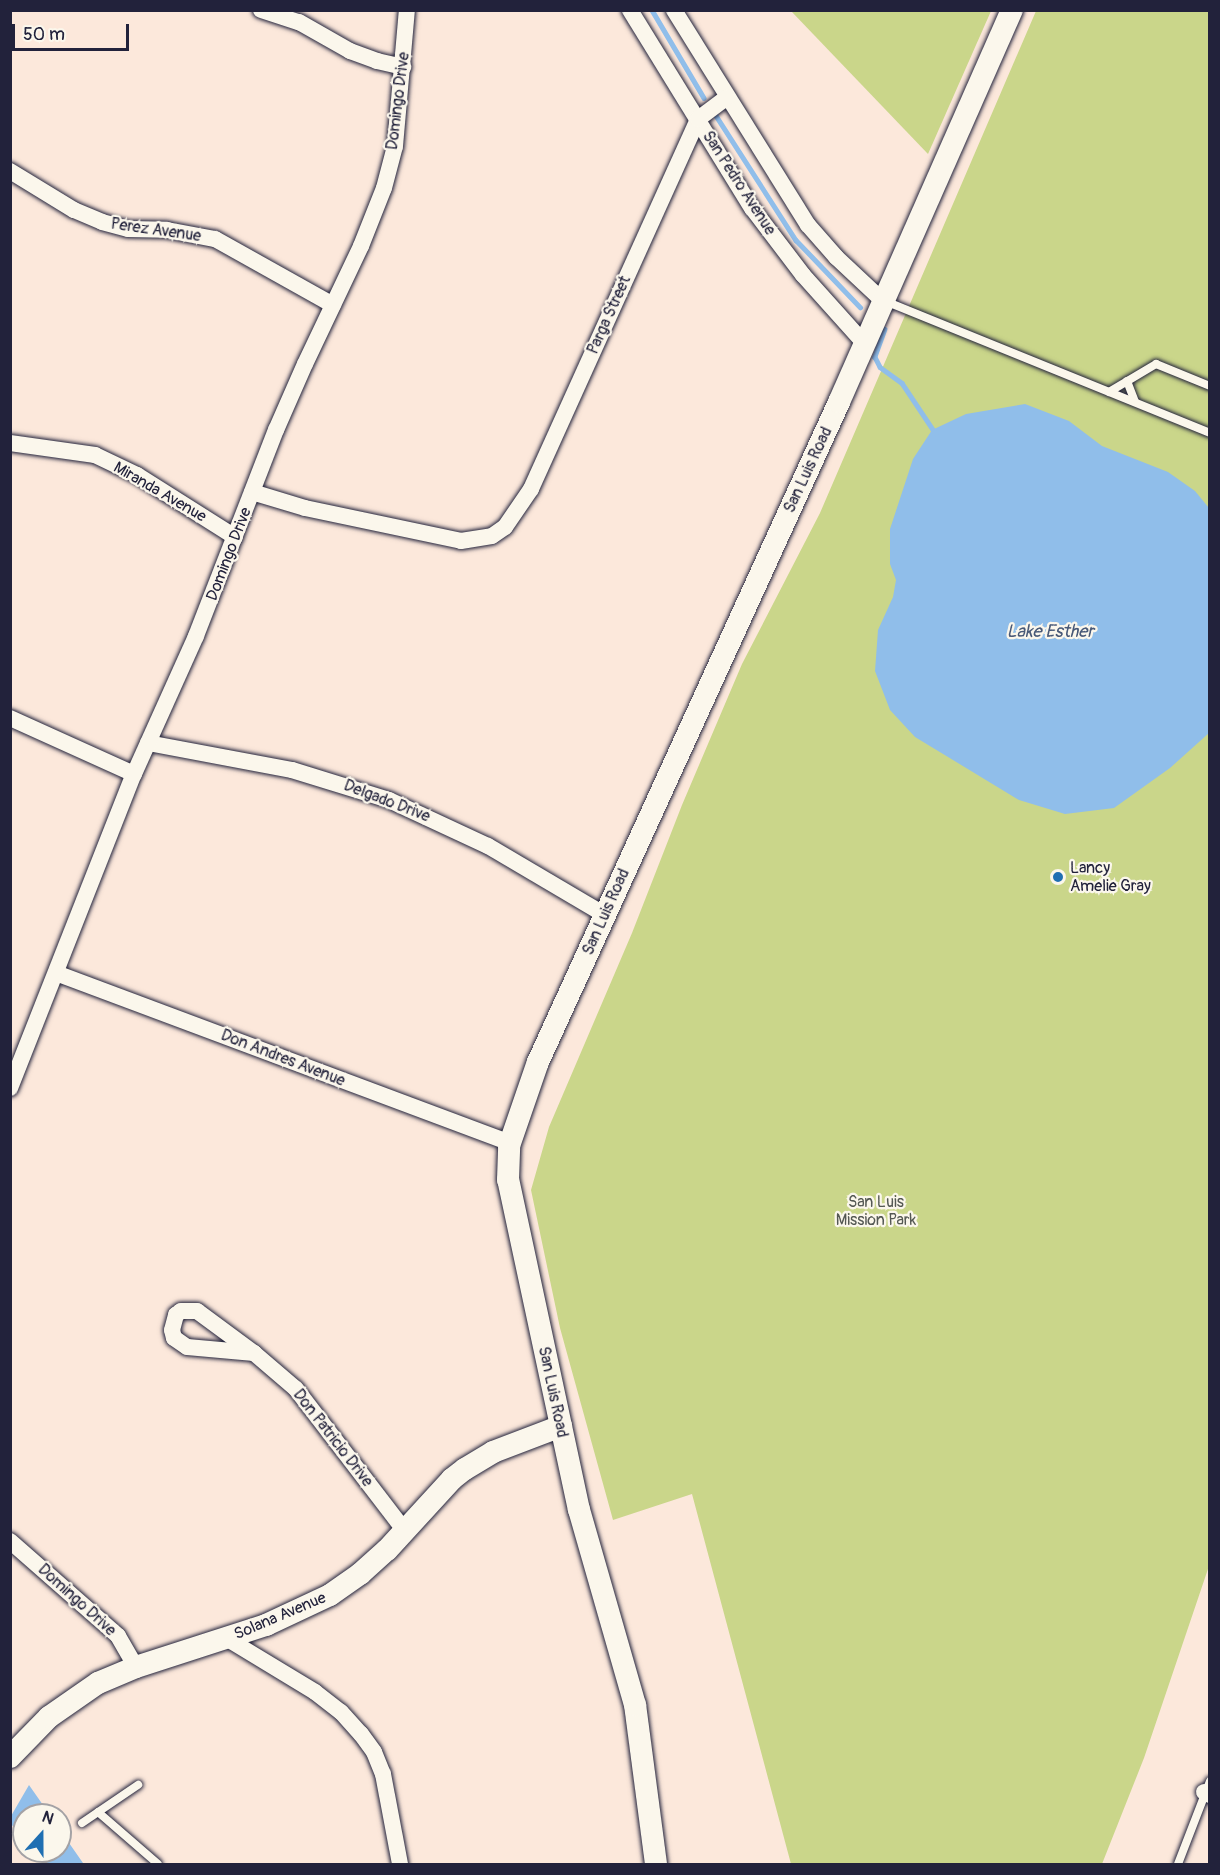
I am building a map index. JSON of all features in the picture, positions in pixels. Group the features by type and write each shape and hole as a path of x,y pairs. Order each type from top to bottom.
{"street":[{"path":"261,10 299,22 350,51 377,62 403,67"},
{"name":"Domingo Drive","path":"10,1088 134,774 196,636 276,430 361,246 384,188 395,146 407,10"},
{"name":"San Pedro Avenue","path":"630,10 752,208 778,243 865,344"},
{"path":"674,10 808,225 836,257 883,301"},
{"name":"San Luis Road","path":"656,1864 635,1705 579,1510 508,1180 510,1143 538,1062 865,344 1012,10"},
{"name":"Parga Street","path":"252,492 304,508 461,541 492,536 505,527 531,489 698,119 727,97"},
{"name":"Perez Avenue","path":"10,171 74,210 102,222 128,229 167,230 215,239 333,305"},
{"name":"Miranda Avenue","path":"10,443 95,455 137,475 235,537"},
{"path":"10,718 134,774"},
{"name":"Delgado Drive","path":"148,743 292,770 389,800 488,846 604,915"},
{"name":"Don Andres Avenue","path":"56,972 510,1143"},
{"name":"Don Patricio Drive","path":"254,1353 296,1389 405,1531"},
{"name":"Solana Avenue","path":"10,1757 49,1717 98,1683 135,1667 226,1638 306,1608 330,1595 360,1574 405,1531 452,1479 465,1469 493,1452 561,1426"},
{"name":"Domingo Drive","path":"10,1541 118,1636 135,1667"},
{"path":"226,1638 315,1692 341,1712 361,1734 374,1752 383,1774 400,1864"}],"lane":[{"path":"883,301 949,330 1209,433"},
{"path":"1109,392 1156,364 1209,386"},
{"path":"1127,381 1135,402"},
{"path":"82,1823 138,1785"},
{"path":"1179,1864 1208,1789"},
{"path":"98,1812 158,1864"}],"green space":[{"path":"791,11 991,11 928,154"},
{"name":"San Luis Mission Park","path":"1036,11 1209,11 1209,1566 1144,1758 1102,1864 791,1864 692,1494 613,1520 560,1328 531,1190 549,1127 632,933 682,805 742,664 820,513"}],"water":[{"name":"Lake Esther","path":"1025,404 1069,421 1102,446 1168,472 1195,491 1209,508 1209,733 1170,768 1114,808 1065,814 1019,800 915,737 890,710 875,671 878,630 893,597 896,580 890,564 890,529 913,459 932,430 966,414"},
{"path":"29,1785 42,1803 19,1803"},
{"path":"72,1847 83,1863 82,1864 45,1864 72,1863"}],"waterway":[{"path":"652,10 704,98"},
{"path":"715,114 796,240 860,307"},
{"path":"885,329 875,357 880,367 902,383 936,434"}],"place":[{"name":"Lancy Amelie Gray","path":"1058,877"}]}
